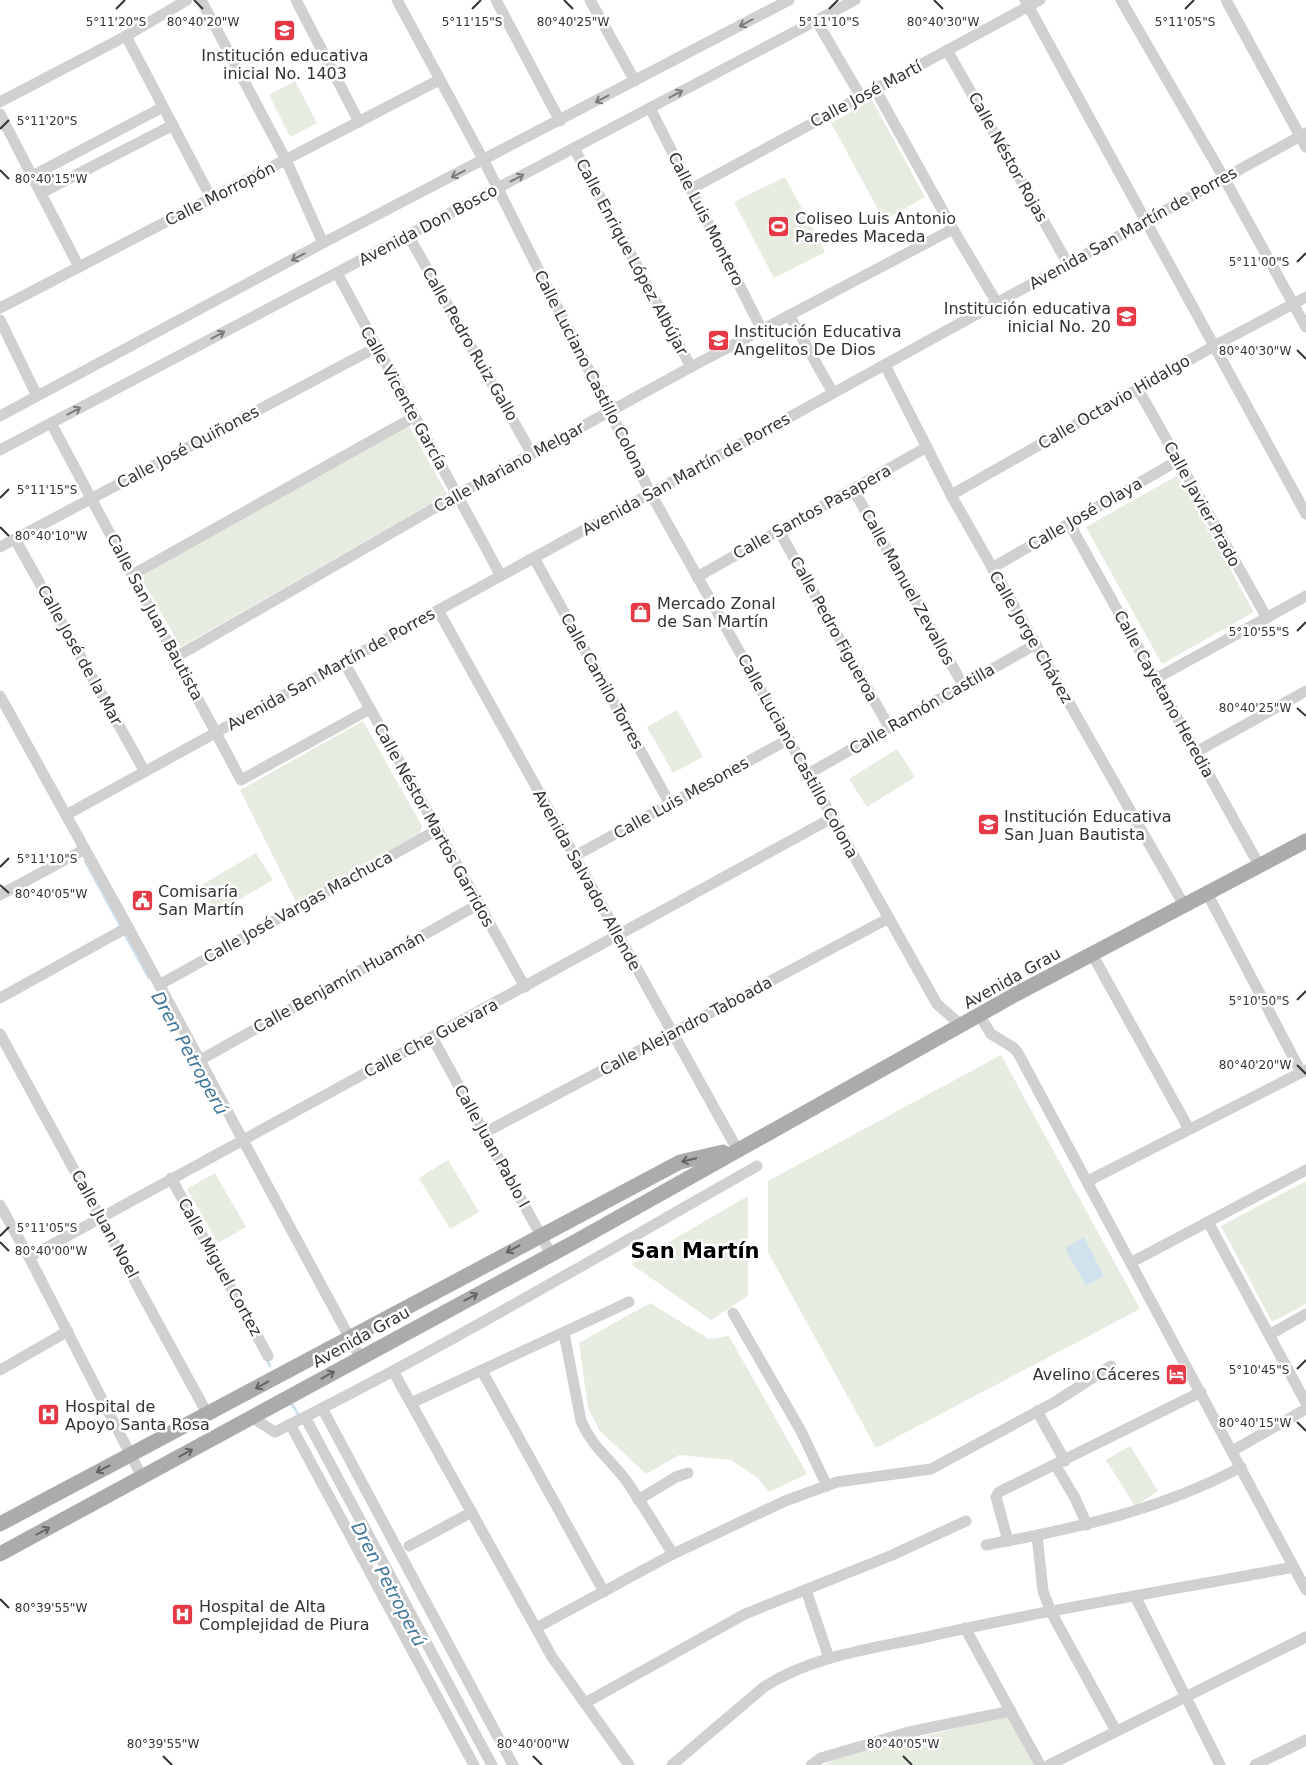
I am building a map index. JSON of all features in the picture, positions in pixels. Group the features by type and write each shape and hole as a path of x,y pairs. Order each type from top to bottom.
{"main road":[{"name":"Avenida Grau","path":"0,1554 551,1254 979,1015 1306,840"},
{"name":"Avenida Grau","path":"0,1524 541,1234 680,1162 736,1149"}],"street":[{"path":"0,102 126,36 187,0"},
{"path":"201,0 286,160 323,243"},
{"path":"296,0 359,122"},
{"name":"Calle Luciano Castillo Colona","path":"397,0 484,161 651,494 936,1004 961,1025"},
{"path":"496,0 560,121"},
{"path":"590,0 635,81"},
{"name":"Avenida Don Bosco","path":"0,416 323,243 484,161 789,0"},
{"name":"Avenida Don Bosco","path":"0,450 855,0"},
{"name":"Calle José Martí","path":"691,189 948,50 1027,3 1040,0"},
{"path":"1121,0 1224,178 1306,327"},
{"path":"1226,0 1303,135 1306,147"},
{"path":"1027,3 1306,514"},
{"path":"816,20 861,97"},
{"path":"126,36 211,198"},
{"name":"Calle Néstor Rojas","path":"948,50 1068,264"},
{"name":"Calle Morropón","path":"0,308 439,80"},
{"path":"876,89 953,229 997,303"},
{"path":"32,176 163,107"},
{"name":"Calle Luis Montero","path":"650,108 762,330"},
{"path":"0,114 79,267"},
{"path":"41,193 173,126"},
{"name":"Avenida San Martín de Porres","path":"66,815 1303,135"},
{"name":"Calle Enrique López Albújar","path":"574,148 691,367"},
{"name":"Calle Mariano Melgar","path":"176,657 456,494 953,229"},
{"name":"Calle Pedro Ruiz Gallo","path":"408,235 532,454"},
{"name":"Calle Vicente García","path":"337,273 501,576"},
{"name":"Calle Octavio Hidalgo","path":"950,495 1214,346 1306,298"},
{"path":"789,315 833,393"},
{"path":"0,320 37,396"},
{"name":"Calle José Quiñones","path":"0,547 376,348"},
{"name":"Calle Jorge Chávez","path":"885,364 950,495 1184,905"},
{"name":"Calle Javier Prado","path":"1138,389 1267,618"},
{"path":"132,575 414,417"},
{"name":"Calle San Juan Bautista","path":"52,423 241,780 370,709"},
{"name":"Calle Santos Pasapera","path":"698,577 927,447"},
{"name":"Calle José Olaya","path":"992,568 1177,461"},
{"name":"Calle Manuel Zevallos","path":"853,489 963,685"},
{"name":"Calle Cayetano Heredia","path":"1069,523 1259,865"},
{"name":"Calle Pedro Figueroa","path":"779,531 889,728"},
{"name":"Calle José de la Mar","path":"15,539 145,772"},
{"name":"Calle Camilo Torres","path":"534,558 670,804"},
{"path":"1155,679 1306,596"},
{"name":"Avenida Salvador Allende","path":"438,610 736,1149"},
{"name":"Calle Ramón Castilla","path":"808,774 1036,644"},
{"name":"Calle Néstor Martos Garridos","path":"344,662 525,987"},
{"path":"1196,752 1306,691"},
{"path":"0,696 128,927 360,1357"},
{"name":"Calle Luis Mesones","path":"574,856 789,739"},
{"name":"Calle Che Guevara","path":"29,1256 618,937 832,818"},
{"name":"Calle José Vargas Machuca","path":"159,985 437,830"},
{"path":"0,894 85,850"},
{"path":"1088,1181 1304,1071 1207,893"},
{"name":"Calle Benjamín Huamán","path":"200,1060 479,904"},
{"name":"Calle Alejandro Taboada","path":"484,1133 889,918"},
{"path":"0,998 128,927"},
{"path":"1092,954 1189,1130"},
{"path":"979,1015 991,1034 1018,1052 1042,1101 1132,1262 1306,1590"},
{"name":"Calle Juan Noel","path":"0,1034 208,1414"},
{"name":"Calle Juan Pablo I","path":"432,1037 551,1254"},
{"path":"251,1417 276,1432 393,1371 757,1166"},
{"path":"1132,1262 1306,1170"},
{"name":"Calle Miguel Cortez","path":"171,1178 268,1356"},
{"path":"0,1206 29,1256 142,1477"},
{"path":"1208,1222 1306,1403"},
{"path":"411,1403 629,1302"},
{"path":"733,1313 801,1431 828,1486"},
{"path":"1269,1335 1306,1314"},
{"path":"0,1370 68,1332"},
{"path":"564,1333 581,1421 586,1432 593,1446 624,1479 673,1554"},
{"path":"536,1628 673,1554 785,1501 837,1482 931,1470 1037,1411 1111,1366"},
{"path":"393,1371 552,1657 629,1765"},
{"path":"482,1371 604,1592"},
{"path":"1008,1541 996,1497 999,1492 1201,1392"},
{"path":"322,1408 513,1765"},
{"path":"1232,1451 1306,1409"},
{"path":"1037,1411 1087,1525"},
{"path":"306,1417 492,1765"},
{"path":"290,1424 474,1765"},
{"path":"986,1545 1087,1525 1193,1491 1241,1467"},
{"path":"638,1500 676,1477 688,1473"},
{"path":"409,1546 472,1512"},
{"path":"585,1703 745,1614 966,1522"},
{"path":"1037,1536 1043,1591 1051,1612 1116,1732"},
{"path":"672,1765 764,1687 780,1678 829,1658 965,1628 1294,1567"},
{"path":"806,1590 829,1658"},
{"path":"1135,1596 1220,1765"},
{"path":"965,1628 1040,1765"},
{"path":"1049,1765 1306,1637"},
{"path":"811,1765 821,1758 909,1732 1010,1711"},
{"path":"1255,1765 1306,1740"}],"shaded area":[{"path":"295,81 317,123 290,137 269,95"},
{"path":"872,100 925,197 884,220 831,123"},
{"name":"Coliseo Luis Antonio Paredes Maceda","path":"785,177 825,252 774,278 734,202"},
{"path":"408,424 447,494 181,647 139,575"},
{"path":"1178,475 1254,612 1162,664 1086,527"},
{"path":"677,710 703,757 673,773 647,727"},
{"path":"363,721 422,826 420,833 296,902 240,790"},
{"path":"897,749 915,777 867,807 849,779"},
{"path":"256,853 273,880 216,913 200,886"},
{"path":"1001,1055 1140,1309 876,1448 768,1252 768,1181"},
{"path":"448,1160 479,1212 450,1229 419,1178"},
{"path":"215,1173 246,1227 218,1243 187,1189"},
{"path":"1306,1181 1306,1304 1272,1322 1221,1226"},
{"path":"748,1196 748,1296 711,1320 631,1264"},
{"path":"650,1303 709,1339 729,1336 807,1474 769,1492 758,1478 731,1460 679,1455 646,1474 600,1431 588,1408 579,1343"},
{"path":"1130,1446 1158,1491 1135,1506 1106,1460"},
{"path":"1009,1716 1033,1765 824,1765 839,1756"}],"water":[{"path":"1084,1237 1104,1276 1086,1286 1065,1248"}],"waterway":[{"name":"Dren Petroperú","path":"85,861 121,927"},
{"name":"Dren Petroperú","path":"124,933 149,978"},
{"name":"Dren Petroperú","path":"266,1358 270,1366"},
{"name":"Dren Petroperú","path":"291,1403 300,1417"}],"place":[{"name":"Institución educativa inicial No. 1403","path":"285,31"},
{"name":"Coliseo Luis Antonio Paredes Maceda","path":"779,227"},
{"name":"Institución educativa inicial No. 20","path":"1127,317"},
{"name":"Institución Educativa Angelitos De Dios","path":"718,340"},
{"name":"Mercado Zonal de San Martín","path":"641,612"},
{"name":"Institución Educativa San Juan Bautista","path":"988,825"},
{"name":"Comisaría San Martín","path":"142,900"},
{"name":"Avelino Cáceres","path":"1176,1374"},
{"name":"Hospital de Apoyo Santa Rosa","path":"49,1415"},
{"name":"Hospital de Alta Complejidad de Piura","path":"183,1615"}],"district":[{"name":"San Martín","path":"695,1251"}]}
